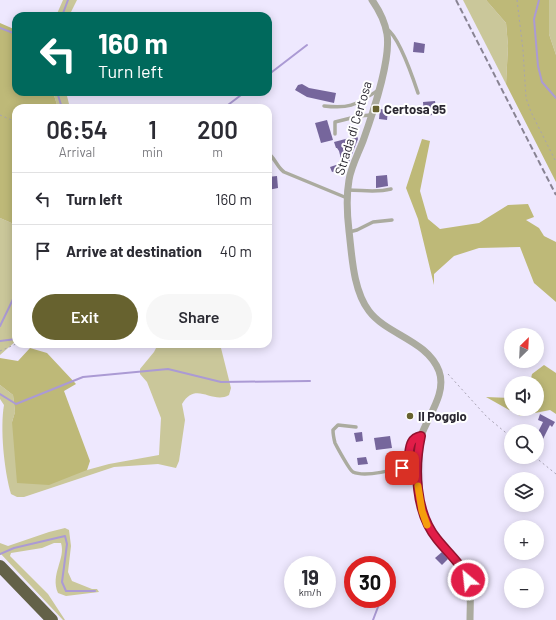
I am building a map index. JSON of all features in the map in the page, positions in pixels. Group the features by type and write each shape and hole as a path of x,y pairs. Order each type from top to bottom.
{"highway":[{"path":"0,566 52,620"}],"street":[{"name":"Strada di Certosa","path":"372,0 386,28 388,48 378,91 366,132 351,172 348,190 349,232 357,282 367,308 381,322 419,348 435,364"},
{"path":"435,364 439,373 440,388 421,436 418,480 422,511 425,521 432,534 464,572 470,590 470,620"}],"lane":[{"path":"386,28 393,35 410,70 418,93"},
{"path":"324,106 342,108 355,105 378,91"},
{"path":"334,134 335,122 359,116 371,115"},
{"path":"272,156 280,169 284,172 347,198"},
{"path":"348,190 371,190 378,192 391,189"},
{"path":"349,232 357,230 373,222 392,220"},
{"path":"356,427 338,425 333,430 333,436 342,453 347,467 352,472 361,474 402,468 407,463 410,443 416,437 421,436"}],"path":[{"path":"517,0 526,101 556,162"},
{"path":"0,115 12,120"},
{"path":"0,351 12,346"},
{"path":"435,364 440,366 487,417 504,431"},
{"path":"544,464 556,474"}],"shaded area":[{"path":"63,0 77,0 71,12 58,12"},
{"path":"463,0 486,0 506,23 508,46 506,84"},
{"path":"486,0 549,0 549,34 556,55 556,182 506,84 508,46 506,23"},
{"path":"549,0 556,0 556,55 549,34"},
{"path":"0,23 12,28 12,96 54,96 57,104 12,104 12,223 0,218"},
{"path":"54,96 67,96 69,104 57,104"},
{"path":"422,139 430,141 420,191 428,219 440,229 479,223 508,205 528,204 534,217 526,220 539,228 544,236 556,242 556,302 534,283 520,247 479,248 454,256 434,274 434,285 418,219 406,188"},
{"path":"0,218 12,223 12,344 0,355"},
{"path":"30,348 47,353 76,384 64,391 90,461 87,470 49,485 17,483 12,422 15,412 13,395 0,385 0,358 18,361"},
{"path":"156,348 221,348 231,388 229,395 223,397 199,393 193,394 187,397 182,404 185,420 179,461 176,468 158,464 114,467 24,497 17,497 11,494 6,473 3,449 2,425 4,405 0,399 0,385 13,395 15,412 12,422 87,470 109,464 159,455 161,418 147,382 140,374 140,369"},
{"path":"544,365 556,373 556,414 550,410 544,411 544,376 532,376 540,368 544,368"},
{"path":"486,397 504,398 504,407"},
{"path":"65,528 69,530 71,546 68,572 72,581 92,589 97,589 99,592 66,596 58,593 56,579 62,555 61,543 54,543 42,548 11,553 10,556 48,594 65,620 63,620 0,553 0,543 8,546"}],"building":[{"path":"414,42 425,44 424,53 413,52"},
{"path":"302,84 309,88 336,93 334,103 307,97 295,90 298,85"},
{"path":"435,101 436,108 441,108 441,114 424,116 423,102"},
{"path":"380,109 388,110 387,120 379,119"},
{"path":"327,120 333,140 321,143 315,123"},
{"path":"357,136 358,139 349,162 346,163 347,168 332,172 330,167 342,163 339,151 334,142"},
{"path":"387,175 388,186 376,188 376,176"},
{"path":"277,176 278,188 272,189 272,177"},
{"path":"539,416 544,416 555,422 552,427 550,425 544,437 544,424 538,420"},
{"path":"362,432 363,441 356,442 354,433"},
{"path":"390,436 392,448 376,450 374,438"},
{"path":"366,457 368,464 358,465 357,458"},
{"path":"442,552 448,559 442,565 435,558"}],"waterway":[{"path":"64,12 68,0"},
{"path":"539,0 534,19 538,66 542,82 556,98"},
{"path":"0,28 12,32"},
{"path":"272,72 307,45"},
{"path":"58,96 61,104"},
{"path":"229,104 240,96"},
{"path":"0,326 12,301"},
{"path":"0,341 12,340"},
{"path":"0,394 16,404 83,377 168,369 221,382 310,381"},
{"path":"0,554 14,548 65,536 67,544 62,582 66,591 95,591"},
{"path":"373,620 378,608"}],"railway":[{"path":"456,0 556,195"}],"slow traffic":[{"path":"418,486 422,511 427,525"}],"place":[{"name":"Certosa 95","path":"376,109"},
{"name":"Il Poggio","path":"410,416"}],"route":[{"path":"402,468 407,463 409,456 408,448 410,443 416,437 421,436 418,480 422,511 432,534 458,562 468,580"}]}
